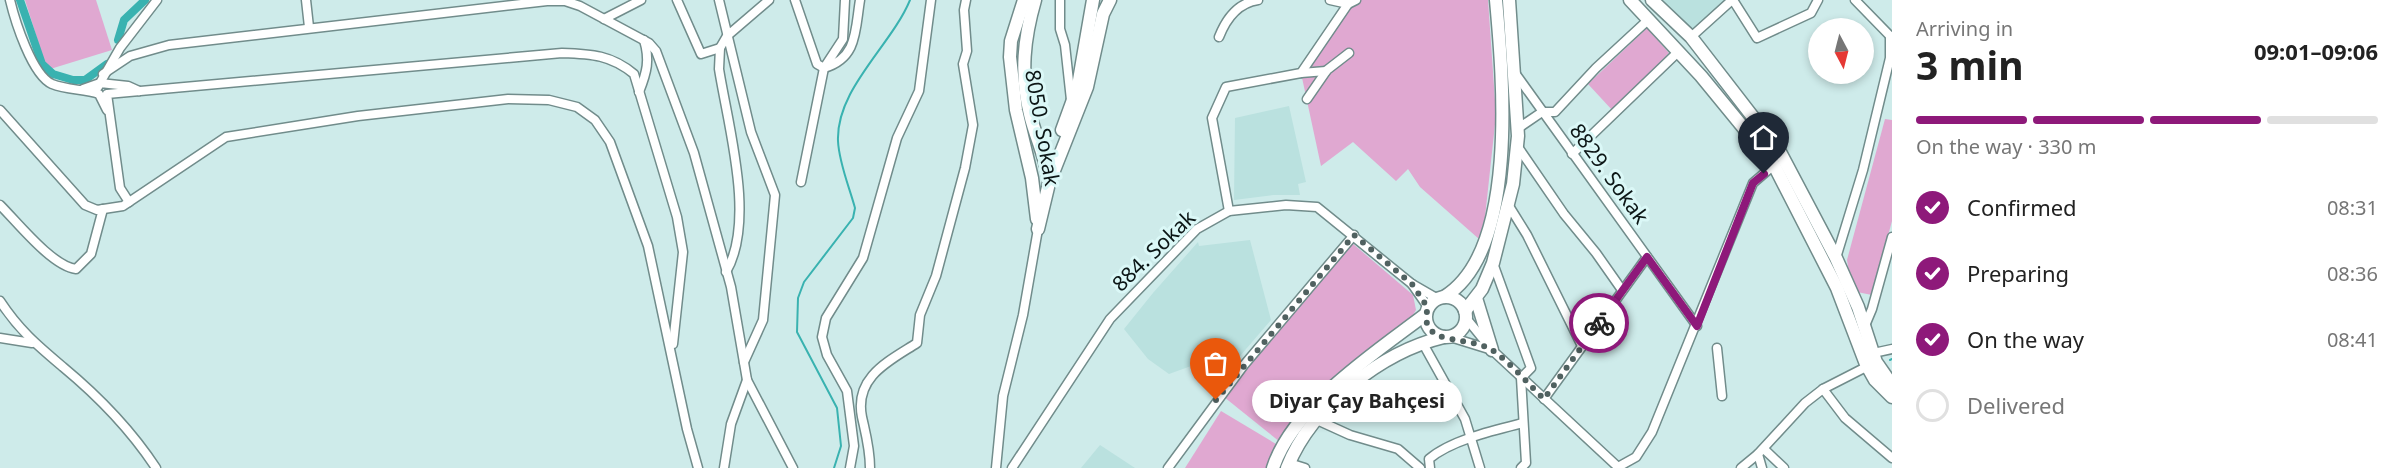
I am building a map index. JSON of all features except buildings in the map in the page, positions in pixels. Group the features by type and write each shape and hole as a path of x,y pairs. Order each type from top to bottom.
{"street":[{"path":"10,0 29,53 40,74 51,83 103,94 562,53 591,54 619,62 634,74 677,217 683,252 672,350"},
{"path":"103,80 157,0"},
{"path":"604,19 641,0"},
{"path":"677,0 691,27 701,54 720,48"},
{"path":"719,0 727,25 727,36 751,132 775,195 763,320 744,362"},
{"path":"726,272 735,258 740,235 740,199 719,69 720,48 727,36 769,0"},
{"path":"795,0 818,63 824,68"},
{"path":"801,182 824,68 843,39 845,0"},
{"path":"824,68 837,64 848,55 854,37 860,0"},
{"path":"850,468 854,446 847,391 827,355 822,337 826,318 863,258 897,138 915,105 919,91 931,0"},
{"path":"870,468 870,449 861,414 864,386 880,368 917,343 920,315 936,276 965,168 973,125 963,64 967,51 964,10 966,0"},
{"name":"8050. Sokak","path":"1024,0 1011,41 1010,57 1016,110 1033,184 1038,229"},
{"name":"8050. Sokak","path":"1035,0 1023,53 1024,78 1030,113 1049,183"},
{"path":"1060,0 1060,29 1065,45 1071,102"},
{"path":"1033,184 1047,169 1078,86 1093,0"},
{"path":"996,468 1003,396 1023,315 1038,229 1049,183 1087,87 1102,14 1110,0"},
{"path":"1219,37 1223,25 1244,2 1258,0"},
{"path":"1330,0 1352,2"},
{"path":"1305,468 1288,466 1312,416 1346,377 1441,298 1457,290 1470,275 1493,220 1503,114 1496,0"},
{"path":"1273,468 1292,431 1369,372 1416,345 1447,337 1462,330 1466,314 1493,263 1509,206 1518,147 1509,0"},
{"path":"1630,0 1701,76 1774,165 1837,288 1870,359 1892,385"},
{"path":"1652,0 1691,37 1780,152 1836,258 1864,328 1875,380 1892,397"},
{"path":"1691,37 1733,0 1757,38 1811,13 1818,0"},
{"path":"1836,258 1863,170 1890,58 1891,37 1855,0"},
{"path":"82,89 103,80 130,56 148,50 309,27 547,1 579,3 644,40 656,51 663,64 694,153 726,272 747,380 793,468"},
{"path":"306,2 309,27"},
{"path":"1301,73 1352,2"},
{"path":"1517,129 1542,112 1554,112 1596,68 1648,20"},
{"path":"639,92 648,67 649,56 644,40"},
{"path":"1572,154 1678,52"},
{"path":"1307,99 1326,71 1349,53"},
{"path":"1229,211 1212,118 1226,87 1301,73 1326,71"},
{"name":"8829. Sokak","path":"1514,73 1697,326"},
{"path":"103,80 139,91"},
{"path":"103,80 109,90 103,94"},
{"path":"103,94 109,114 120,188 129,202"},
{"path":"0,110 85,206 106,208 129,202 200,152 226,137 445,105 533,98 571,104 595,120 610,142 648,246 698,468"},
{"path":"1518,147 1528,158 1564,214 1622,290"},
{"path":"1441,298 1457,301 1492,350 1618,467 1636,457 1652,432 1697,326 1753,183 1774,165"},
{"path":"1033,184 1049,183"},
{"path":"0,205 55,258 69,268 76,269 91,254 106,208 120,188"},
{"name":"884. Sokak","path":"1012,468 1110,319 1197,229 1229,211 1286,206 1317,207 1412,284 1441,298"},
{"path":"1509,206 1527,235 1582,346"},
{"path":"1168,468 1244,365 1354,235"},
{"path":"1864,328 1872,309 1892,237"},
{"path":"1544,399 1647,257"},
{"path":"1493,263 1531,368 1521,378 1526,464 1521,468"},
{"name":"884. Sokak","path":"1412,284 1427,311"},
{"path":"1476,298 1492,350"},
{"path":"0,301 14,324 33,343 105,405 156,468"},
{"path":"1427,311 1426,320 1432,332 1492,350"},
{"path":"0,318 14,324"},
{"path":"0,338 33,343"},
{"path":"1717,348 1722,396"},
{"path":"1426,349 1454,397 1471,438 1480,468"},
{"path":"1741,468 1762,452 1805,403 1870,359 1892,349"},
{"path":"1870,359 1892,371"},
{"path":"724,468 731,424 747,380"},
{"path":"1823,390 1845,418 1892,458"},
{"path":"1312,416 1350,435 1398,449 1420,468"},
{"path":"1430,468 1429,462 1432,457 1471,438 1523,423"},
{"path":"1762,452 1762,468"},
{"path":"1762,452 1784,468"}],"shaded area":[{"path":"25,0 96,0 112,50 47,70"},
{"path":"1357,0 1488,0 1496,115 1485,217 1479,239 1420,187 1408,169 1396,181 1353,142 1321,166 1301,73 1352,3"},
{"path":"1652,0 1730,0 1691,37"},
{"path":"1647,28 1669,53 1613,111 1588,84"},
{"path":"1289,106 1306,182 1298,184 1300,195 1273,195 1234,200 1235,118"},
{"path":"1885,119 1892,120 1892,221 1872,295 1857,292 1850,279 1847,260"},
{"path":"1250,240 1271,320 1234,363 1205,361 1169,374 1148,359 1124,329 1153,293 1198,242 1199,246"},
{"path":"1352,243 1413,295 1416,310 1410,320 1280,442 1224,397 1263,346"},
{"path":"1221,411 1276,444 1266,468 1185,468"},
{"path":"1100,445 1135,468 1081,468"}],"waterway":[{"path":"20,0 42,64 53,74 73,80 85,80 107,64"},
{"path":"118,40 124,20 145,0"},
{"path":"834,468 841,446 837,408 797,332 798,298 804,282 853,218 855,208 839,149 840,122 855,86 910,0"}],"way so far":[{"path":"1216,400 1354,235 1412,284 1428,308 1426,320 1432,332 1437,336 1464,340 1492,350 1544,399 1599,323"}],"place":[{"name":"Diyar Çay Bahçesi","path":"1216,400"}],"route":[{"path":"1599,323 1647,257 1697,326 1753,183 1764,174"}]}
